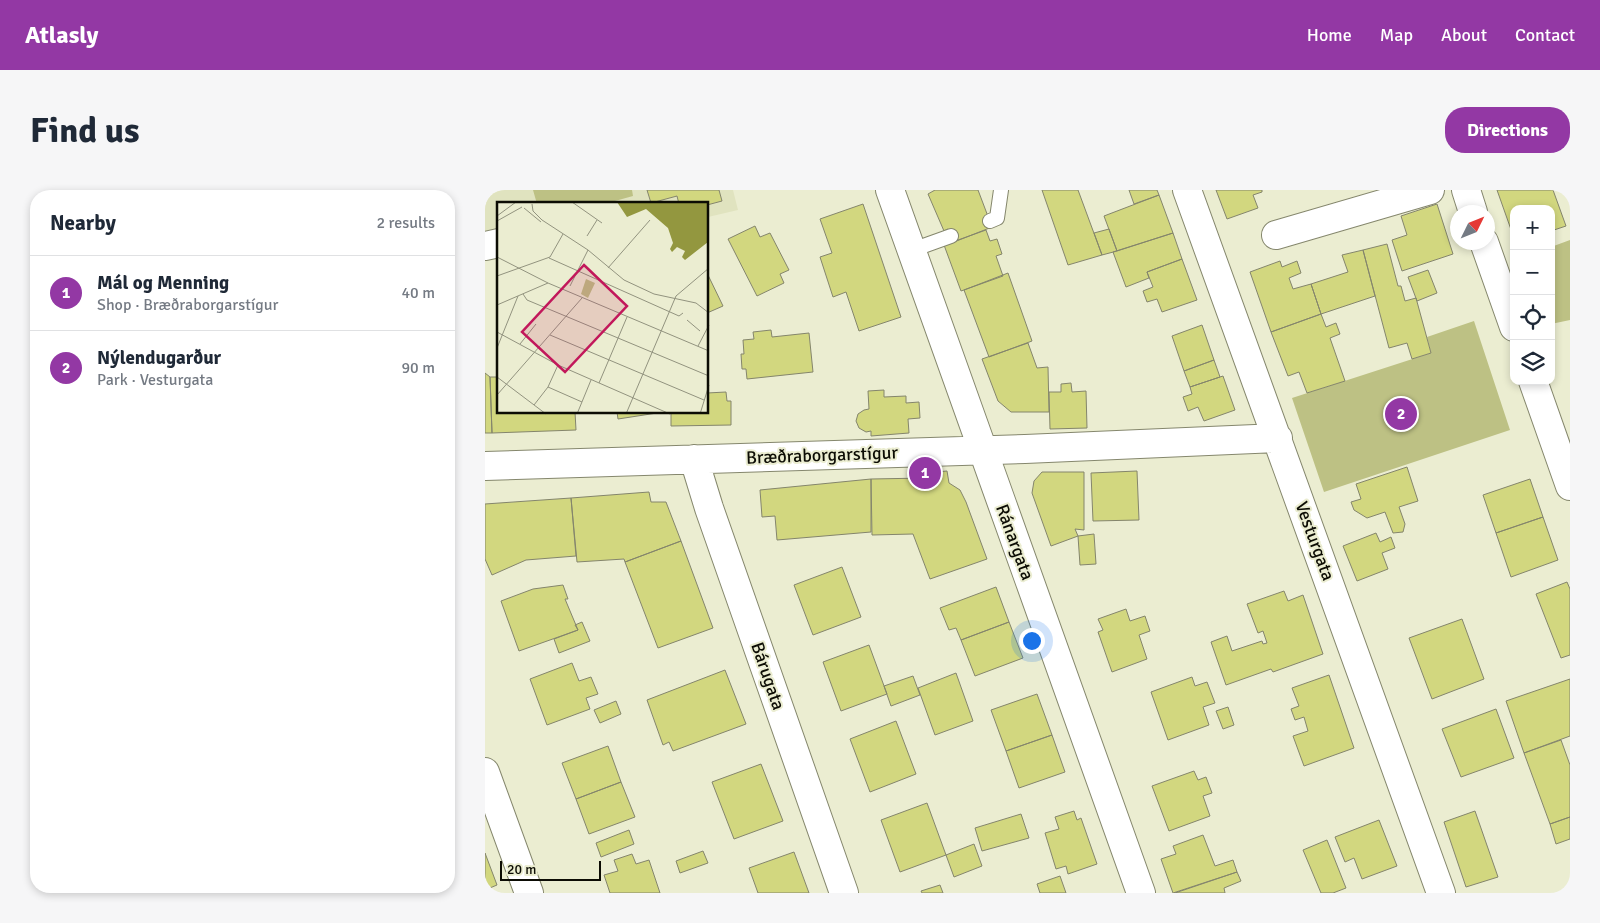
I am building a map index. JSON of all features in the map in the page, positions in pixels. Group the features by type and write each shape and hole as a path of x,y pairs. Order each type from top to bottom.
{"street":[{"name":"Ránargata","path":"890,190 1141,893"},
{"name":"Vesturgata","path":"1187,190 1441,893"},
{"path":"1276,235 1430,190"},
{"path":"1466,190 1471,205"},
{"path":"1487,250 1510,316"},
{"path":"1534,385 1570,486"},
{"name":"Bræðraborgarstígur","path":"485,466 983,450 1278,438"},
{"name":"Bárugata","path":"694,459 709,508 843,893"},
{"path":"485,772 529,893"}],"lane":[{"path":"990,221 997,218 1001,190"},
{"path":"911,250 951,236"}],"shaded area":[{"path":"485,190 733,190 738,210 709,217 709,202 497,202 497,233 485,235"}],"green space":[{"path":"533,190 632,190 633,196 611,202 536,202"},
{"path":"1570,240 1570,320 1555,323 1555,250 1555,246"},
{"path":"1474,321 1510,430 1324,492 1292,398 1431,353 1427,337"}],"building":[{"path":"647,190 719,190 722,201 709,204 709,202 678,202 677,196 651,202"},
{"path":"935,190 978,190 992,227 954,242 948,229 944,231 928,194"},
{"path":"1042,190 1078,190 1102,255 1068,265"},
{"path":"1129,190 1157,190 1159,195 1134,204"},
{"path":"1216,190 1262,190 1262,192 1253,195 1258,208 1227,219"},
{"path":"1497,190 1553,190 1566,226 1555,230 1555,205 1510,205 1510,227"},
{"path":"1159,195 1173,233 1117,251 1104,216"},
{"path":"863,204 901,317 859,331 846,292 833,297 820,257 832,253 820,219"},
{"path":"1437,204 1450,250 1453,254 1402,271 1392,240 1407,235 1401,216"},
{"path":"755,226 760,237 770,233 789,270 780,274 784,283 757,296 728,239"},
{"path":"1109,229 1117,251 1102,255 1094,233"},
{"path":"986,230 990,241 997,239 1002,254 996,256 1003,276 961,291 944,245"},
{"path":"1173,233 1182,259 1147,272 1149,278 1126,287 1113,252"},
{"path":"1387,244 1398,286 1401,286 1405,301 1416,298 1431,353 1412,359 1407,343 1389,348 1363,250"},
{"path":"1363,250 1375,296 1321,314 1311,284 1348,272 1342,255"},
{"path":"1182,259 1197,300 1162,312 1157,299 1147,302 1143,291 1153,287 1147,272"},
{"path":"1280,261 1282,267 1297,261 1301,273 1289,278 1293,289 1311,284 1321,314 1271,332 1250,272"},
{"path":"1428,270 1437,293 1417,301 1408,277"},
{"path":"1008,273 1032,341 989,357 964,290"},
{"path":"709,277 723,306 709,312"},
{"path":"1321,314 1326,327 1336,323 1340,334 1330,338 1345,381 1307,393 1299,372 1288,376 1271,332"},
{"path":"1202,325 1214,360 1184,371 1172,336"},
{"path":"771,330 772,337 809,333 813,372 747,379 746,369 742,369 741,354 744,354 743,340 754,339 753,332"},
{"path":"1028,343 1037,368 1048,367 1049,412 1011,412 998,401 982,359"},
{"path":"1214,360 1220,377 1190,387 1184,371"},
{"path":"485,373 490,377 492,433 485,433"},
{"path":"1223,376 1235,410 1204,421 1198,407 1188,411 1183,397 1192,394 1190,387"},
{"path":"490,377 497,377 497,414 575,414 576,430 492,433"},
{"path":"1071,383 1072,392 1086,391 1087,428 1050,429 1049,392 1061,392 1061,384"},
{"path":"884,390 884,397 906,396 906,403 919,402 920,418 908,419 909,433 871,436 871,431 866,432 859,428 856,421 858,414 869,409 868,391"},
{"path":"726,392 727,401 731,401 731,425 671,426 671,414 709,414 709,393"},
{"path":"617,414 650,414 618,419"},
{"path":"1407,467 1418,501 1399,507 1405,524 1403,532 1393,533 1385,512 1367,518 1354,510 1351,502 1361,499 1356,484"},
{"path":"947,471 949,483 960,490 966,502 987,559 930,579 913,534 872,535 871,479 925,478 925,473"},
{"path":"1137,471 1139,520 1093,521 1091,473"},
{"path":"1042,472 1084,472 1084,530 1075,529 1078,536 1051,546 1032,493 1034,481"},
{"path":"871,479 871,532 777,540 775,516 762,517 760,490"},
{"path":"1530,479 1543,517 1496,533 1483,495"},
{"path":"649,492 651,502 666,502 681,541 625,562 624,559 577,562 571,498"},
{"path":"571,498 576,556 526,560 492,575 485,559 485,504"},
{"path":"1543,517 1558,560 1511,577 1496,533"},
{"path":"1376,533 1380,542 1391,537 1395,548 1382,553 1388,569 1357,581 1343,546"},
{"path":"1094,534 1096,564 1080,565 1078,536"},
{"path":"681,541 713,628 658,648 625,562"},
{"path":"842,567 861,617 813,635 794,585"},
{"path":"1567,582 1570,589 1570,655 1561,658 1536,594"},
{"path":"563,585 568,599 565,599 578,630 519,651 501,601 533,589"},
{"path":"996,587 1009,622 961,640 956,628 949,630 940,608"},
{"path":"1284,591 1288,601 1303,595 1323,654 1273,672 1271,669 1226,685 1211,642 1227,636 1232,651 1262,641 1263,644 1267,643 1263,631 1258,633 1247,604"},
{"path":"1126,609 1130,621 1145,616 1150,631 1139,635 1147,659 1112,672 1098,632 1103,630 1098,619"},
{"path":"1462,619 1484,679 1432,699 1409,638"},
{"path":"582,622 590,641 559,653 554,639 578,630 575,625"},
{"path":"1009,622 1023,658 975,676 961,640"},
{"path":"869,645 887,694 841,711 823,662"},
{"path":"572,663 579,681 591,677 598,694 586,698 590,709 547,725 530,679"},
{"path":"725,670 746,724 673,751 669,742 663,745 647,700"},
{"path":"956,673 973,721 935,735 918,688"},
{"path":"1329,675 1354,748 1304,766 1293,736 1308,731 1304,717 1295,720 1291,709 1299,706 1292,688"},
{"path":"913,676 920,695 891,706 884,686"},
{"path":"1192,677 1195,686 1207,682 1215,703 1203,707 1209,725 1168,740 1151,692"},
{"path":"1570,679 1570,736 1524,753 1506,701"},
{"path":"1037,694 1052,735 1006,751 991,710"},
{"path":"616,701 621,714 600,723 594,710"},
{"path":"1228,707 1234,725 1223,729 1216,711"},
{"path":"1496,709 1514,758 1461,777 1442,729"},
{"path":"896,721 916,774 870,792 850,739"},
{"path":"1052,735 1065,772 1019,788 1006,751"},
{"path":"1561,740 1570,765 1570,817 1550,824 1524,753"},
{"path":"608,746 621,782 576,799 562,763"},
{"path":"761,764 783,821 734,839 712,782"},
{"path":"1194,771 1198,780 1206,777 1212,793 1203,796 1210,816 1169,831 1152,786"},
{"path":"621,782 635,817 589,834 576,799"},
{"path":"927,803 946,855 900,872 881,820"},
{"path":"1074,811 1077,820 1081,818 1097,864 1068,874 1066,866 1056,869 1045,833 1059,829 1055,817"},
{"path":"1475,811 1498,877 1466,887 1444,822"},
{"path":"1021,814 1029,838 982,851 975,828"},
{"path":"1570,817 1570,839 1556,844 1550,824"},
{"path":"1379,820 1397,866 1362,879 1354,858 1345,862 1335,837"},
{"path":"629,830 634,844 601,857 596,843"},
{"path":"1203,835 1215,866 1233,860 1237,872 1173,893 1161,859 1176,854 1173,846"},
{"path":"1327,840 1346,888 1333,893 1321,893 1303,850"},
{"path":"974,844 982,866 954,877 946,855"},
{"path":"703,851 708,863 680,873 676,861"},
{"path":"794,852 809,893 758,893 749,868"},
{"path":"485,853 497,885 485,890"},
{"path":"632,854 636,864 649,860 660,893 610,893 604,875 618,871 614,860"},
{"path":"1237,872 1241,881 1224,888 1225,893 1175,893"},
{"path":"1060,876 1066,893 1040,893 1037,884"},
{"path":"940,885 943,893 922,893 921,891"}],"place":[{"name":"Nýlendugarður","path":"1401,414"},
{"name":"Mál og Menning","path":"925,473"}]}
